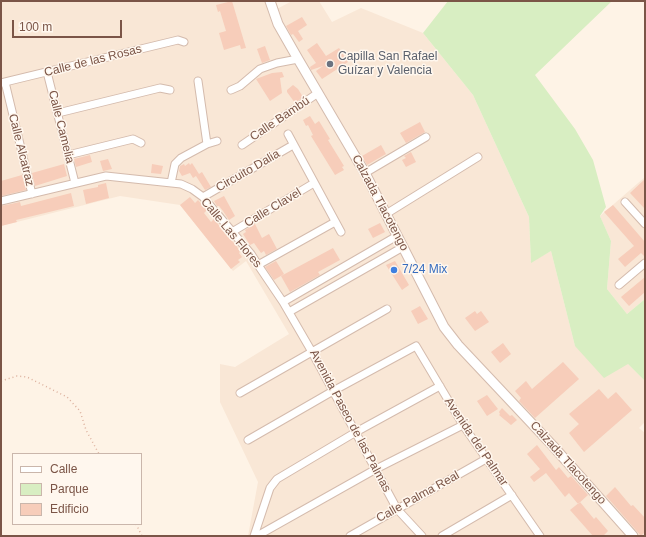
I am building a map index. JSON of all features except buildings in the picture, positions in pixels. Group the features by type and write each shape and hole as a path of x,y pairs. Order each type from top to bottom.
{"street":[{"name":"Calzada Tlacotengo","path":"270,1 278,24 365,173 444,327 458,345 553,446 633,536"},
{"name":"Calle de las Rosas","path":"3,83 178,40 184,42"},
{"path":"231,90 240,86 260,69 277,63 298,59"},
{"name":"Calle Camelia","path":"48,72 75,183"},
{"path":"198,81 207,144"},
{"name":"Calle Alcatraz","path":"3,83 32,194"},
{"path":"58,113 160,88 170,90"},
{"name":"Calle Bambú","path":"242,145 318,93"},
{"name":"Circuito Dalia","path":"288,134 335,222 342,232"},
{"path":"365,173 426,137"},
{"path":"68,155 133,139 141,143"},
{"path":"171,183 174,164 181,158 207,144 217,141"},
{"name":"Circuito Dalia","path":"203,197 293,145"},
{"path":"386,214 478,157"},
{"name":"Calle Las Flores","path":"1,201 106,176 181,184 192,189 203,197 258,265 283,302"},
{"name":"Calle Clavel","path":"232,232 314,183"},
{"path":"625,202 645,224"},
{"path":"258,265 335,222"},
{"path":"283,302 398,236"},
{"path":"289,312 403,247"},
{"path":"620,285 645,263"},
{"name":"Avenida Paseo de las Palmas","path":"283,302 312,352 397,509 422,536"},
{"path":"240,393 387,309"},
{"name":"Avenida del Palmar","path":"333,391 416,346 463,425 538,535"},
{"path":"254,536 270,488 278,478 356,432 440,386"},
{"path":"248,440 333,391"},
{"path":"257,536 376,470 463,425"},
{"name":"Calle Palma Real","path":"350,536 486,459"},
{"path":"442,536 512,495"}],"path":[{"path":"1,381 17,376 27,377 68,397 80,411 86,430 98,453"},
{"path":"136,525 142,536"}],"shaded area":[{"path":"1,1 270,1 273,11 292,1 319,1 332,22 361,8 423,33 473,95 529,217 531,262 551,251 575,346 628,364 645,381 645,422 639,428 645,433 645,536 248,536 258,482 220,402 220,364 235,367 289,334 246,261 233,271 180,205 120,196 1,226"},
{"path":"645,177 645,299 627,314 607,289 611,241 600,216"}],"green space":[{"path":"448,1 612,1 535,75 575,129 593,160 606,207 600,216 611,241 607,289 627,314 645,299 645,381 628,364 604,378 575,346 551,251 531,263 529,217 473,95 423,33"}],"place":[{"name":"Capilla San Rafael Guízar y Valencia","path":"330,64"},
{"name":"7/24 Mix","path":"394,270"}]}
